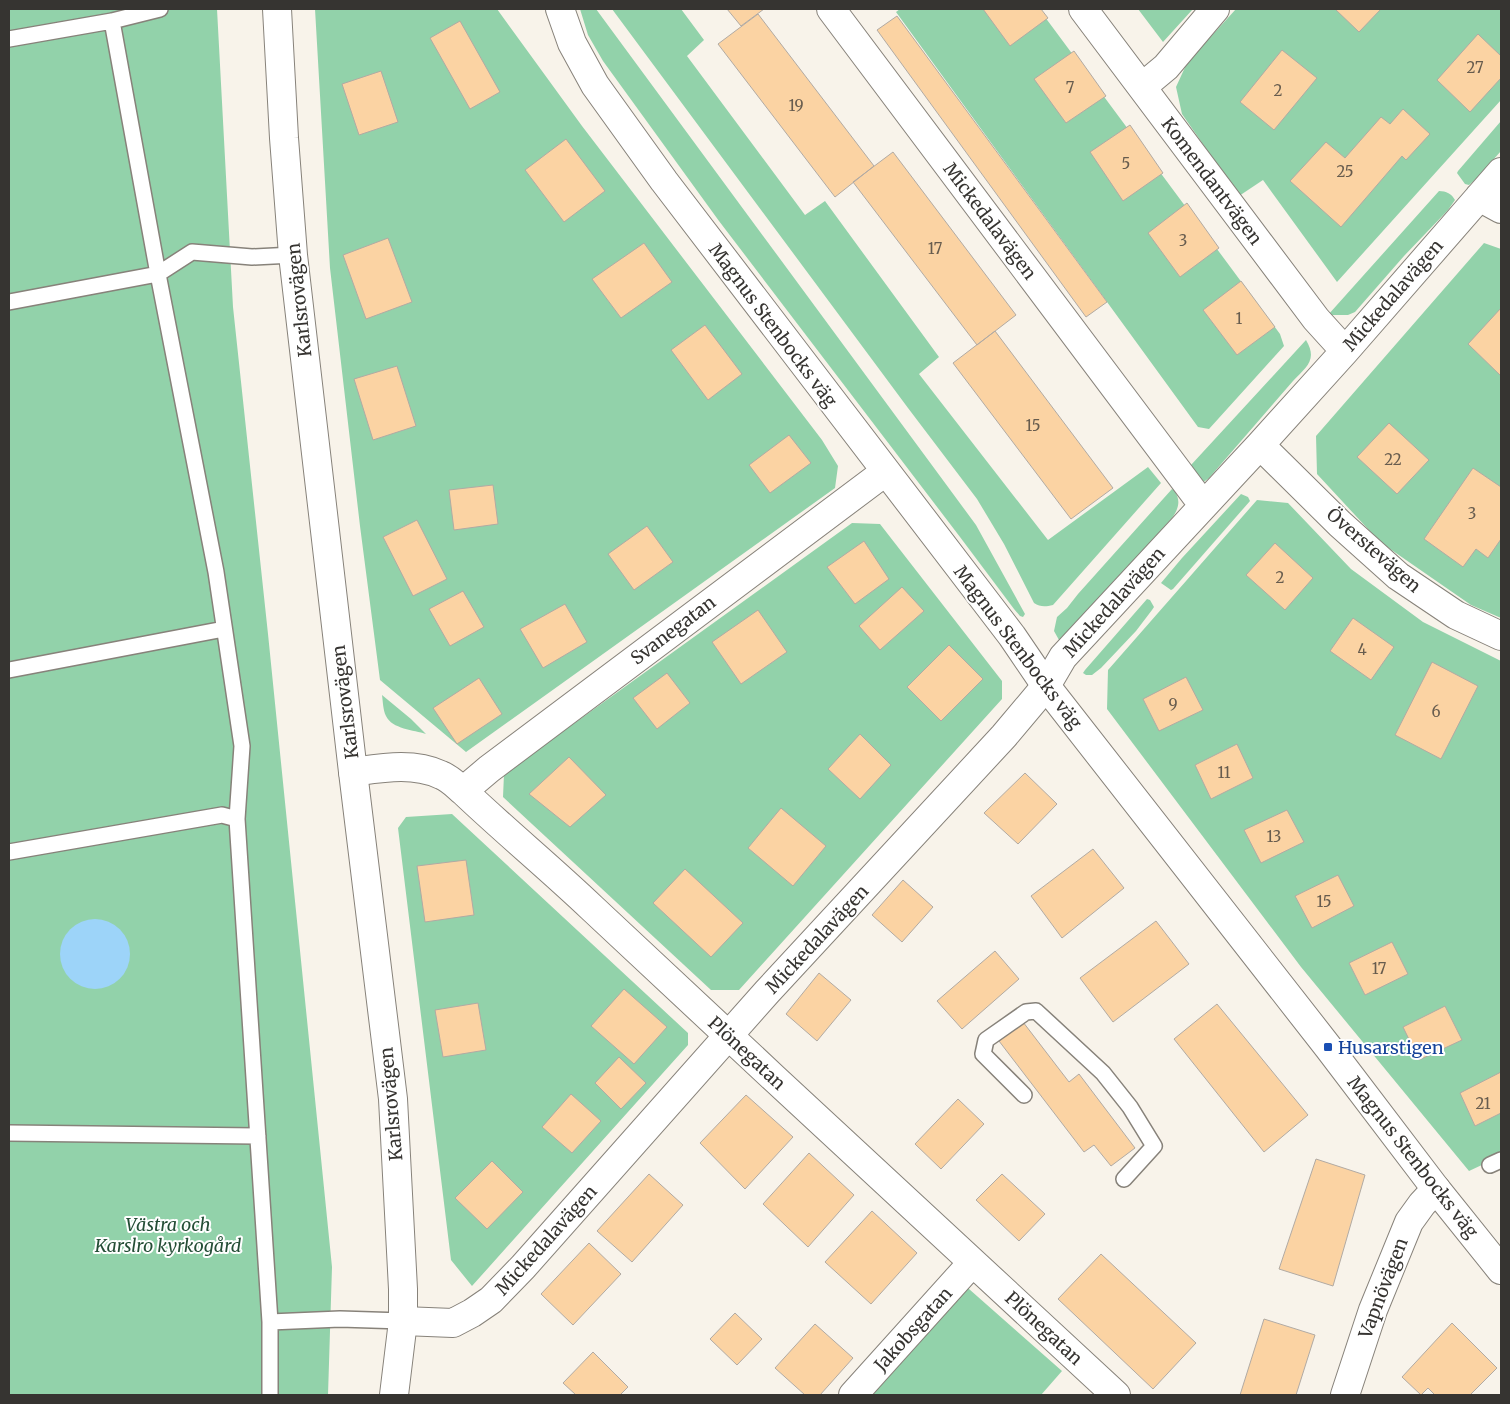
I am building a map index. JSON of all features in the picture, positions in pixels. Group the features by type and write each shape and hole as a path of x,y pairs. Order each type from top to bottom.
{"street":[{"name":"Karlsrovägen","path":"277,9 284,138 294,255 353,772 393,1099 403,1289 403,1321 394,1395"},
{"name":"Magnus Stenbocks väg","path":"560,9 572,43 595,85 664,181 1012,636 1046,686 1501,1270"},
{"name":"Mickedalavägen","path":"832,9 1203,505"},
{"name":"Komendantvägen","path":"1082,9 1316,319 1345,350"},
{"path":"1142,87 1166,67 1215,9"},
{"name":"Mickedalavägen","path":"403,1321 453,1323 491,1300 523,1267 780,978 1004,736 1046,686 1063,657 1345,350 1490,203 1501,172"},
{"name":"Överstevägen","path":"1260,444 1340,524 1398,576 1456,615 1501,636"},
{"name":"Svanegatan","path":"463,791 489,769 885,472"},
{"name":"Plönegatan","path":"353,772 398,766 412,767 443,775 463,791 590,906 1116,1395"},
{"name":"Vapnövägen","path":"1346,1395 1373,1310 1409,1222 1436,1189"},
{"name":"Jakobsgatan","path":"853,1395 972,1263"}],"lane":[{"path":"9,39 112,21 160,9"},
{"path":"112,21 158,274 216,572 242,746 237,819 270,1322 270,1395"},
{"path":"9,302 158,274 192,252 252,257 294,255"},
{"path":"9,670 224,629"},
{"path":"9,852 222,814 237,819"},
{"path":"1024,1095 983,1054 986,1040 1026,1012 1036,1011 1103,1073 1130,1107 1154,1146 1124,1179"},
{"path":"9,1133 258,1136"},
{"path":"270,1322 340,1319 403,1321"}],"green space":[{"name":"Västra och Karslro kyrkogård","path":"9,9 217,9 233,307 332,1267 328,1395 9,1395"},
{"path":"315,9 497,9 582,126 822,440 838,466 835,488 466,752 380,680 330,268"},
{"path":"580,9 596,9 976,525 1025,614 1023,617 1014,609 719,221 603,61 588,35"},
{"path":"612,9 681,9 704,40 687,56 805,215 825,201 939,357 919,374 1048,540 1148,467 1161,483 1053,605 1043,606 1034,603 1004,544 977,499"},
{"path":"900,9 1039,9 1280,334 1284,346 1209,429 1198,427 896,12"},
{"path":"1138,9 1193,9 1163,42"},
{"path":"1236,9 1501,9 1501,100 1337,282 1263,180 1239,196 1182,114 1176,87 1187,63"},
{"path":"1501,121 1501,151 1476,179 1469,185 1465,184 1457,173 1458,171"},
{"path":"1439,191 1448,193 1455,200 1448,210 1404,256 1355,312 1348,315 1328,315"},
{"path":"1484,243 1501,249 1501,618 1471,605 1380,542 1317,474 1316,436"},
{"path":"1306,340 1311,353 1309,363 1209,478 1201,484 1188,472 1191,465"},
{"path":"1172,489 1176,494 1178,507 1172,518 1069,634 1061,641 1059,640 1054,631 1057,617"},
{"path":"1241,494 1248,497 1250,501 1173,589 1171,590 1161,583 1182,558"},
{"path":"1257,500 1288,503 1351,569 1423,622 1501,661 1501,1156 1469,1171 1301,967 1107,709 1108,670"},
{"path":"852,523 880,524 1002,681 1002,699 739,990 711,990 503,797 504,774"},
{"path":"1147,599 1150,600 1154,607 1136,631 1101,668 1092,675 1083,673 1085,670"},
{"path":"382,695 426,734 393,724 384,711"},
{"path":"452,814 688,1033 688,1045 472,1286 451,1260 398,828 406,817"},
{"path":"964,1289 969,1289 1062,1371 1041,1395 871,1395"}],"water":[{"path":"102,919 115,925 124,934 128,940 130,954 128,968 120,979 109,987 88,989 81,987 70,979 62,968 60,947 62,940 70,929 81,921"}],"building":[{"path":"727,9 764,9 741,26"},
{"path":"983,9 1041,9 1048,18 1010,46"},
{"path":"1335,9 1381,9 1359,32"},
{"path":"758,14 874,166 835,197 718,44"},
{"path":"897,16 1107,302 1086,317 877,30"},
{"path":"460,21 500,92 470,109 430,38"},
{"path":"1478,34 1501,56 1501,78 1470,112 1437,80"},
{"path":"1282,50 1317,78 1274,130 1240,102"},
{"path":"1074,51 1106,96 1066,123 1034,79"},
{"path":"381,71 398,122 359,135 342,84"},
{"path":"1403,109 1430,134 1406,160 1402,156 1341,227 1290,181 1326,142 1345,158 1381,117 1390,124"},
{"path":"1130,125 1163,173 1123,201 1090,152"},
{"path":"566,139 605,191 564,222 525,170"},
{"path":"893,152 1016,315 977,345 853,182"},
{"path":"1187,203 1219,248 1180,277 1148,233"},
{"path":"388,238 412,302 366,319 343,255"},
{"path":"644,243 672,282 621,318 592,279"},
{"path":"1241,281 1275,327 1237,355 1203,310"},
{"path":"1501,308 1501,376 1468,344"},
{"path":"705,325 742,374 708,400 671,350"},
{"path":"995,331 1113,488 1071,519 953,363"},
{"path":"397,366 416,426 373,440 354,379"},
{"path":"1389,423 1429,460 1397,494 1357,457"},
{"path":"789,435 811,463 770,493 749,465"},
{"path":"1473,468 1501,487 1501,539 1488,558 1476,549 1463,567 1424,539"},
{"path":"493,485 498,524 454,530 449,490"},
{"path":"417,520 447,579 413,596 383,537"},
{"path":"647,526 673,562 634,590 608,554"},
{"path":"864,541 889,579 855,604 827,567"},
{"path":"1275,543 1313,578 1285,610 1246,575"},
{"path":"902,587 924,611 880,650 859,626"},
{"path":"463,591 484,627 450,646 429,609"},
{"path":"565,604 587,642 543,668 520,629"},
{"path":"758,610 787,652 741,684 712,642"},
{"path":"1353,618 1394,647 1371,680 1330,651"},
{"path":"949,645 983,679 941,721 907,687"},
{"path":"1432,662 1478,686 1441,759 1395,735"},
{"path":"667,673 690,703 657,729 633,698"},
{"path":"1186,677 1203,710 1159,731 1143,699"},
{"path":"479,678 502,714 457,744 433,708"},
{"path":"860,734 891,765 860,799 828,769"},
{"path":"1237,744 1253,778 1211,799 1195,765"},
{"path":"569,757 606,795 570,827 529,794"},
{"path":"1025,773 1057,804 1018,844 984,813"},
{"path":"781,808 826,846 793,886 748,848"},
{"path":"1287,810 1304,842 1261,863 1244,830"},
{"path":"1093,849 1124,888 1062,938 1031,896"},
{"path":"466,860 474,915 425,922 417,866"},
{"path":"685,869 743,923 711,957 653,903"},
{"path":"1338,875 1354,906 1312,928 1295,896"},
{"path":"903,880 933,907 902,942 872,915"},
{"path":"1156,921 1189,964 1113,1022 1080,978"},
{"path":"1392,942 1408,974 1365,995 1349,963"},
{"path":"995,951 1019,979 962,1029 937,1001"},
{"path":"819,973 851,1000 817,1041 786,1014"},
{"path":"624,989 667,1027 634,1064 591,1026"},
{"path":"478,1003 486,1050 443,1057 435,1010"},
{"path":"1217,1004 1308,1115 1264,1152 1174,1039"},
{"path":"1445,1006 1462,1040 1419,1060 1403,1027"},
{"path":"1023,1022 1069,1082 1079,1074 1135,1148 1111,1166 1094,1145 1084,1152 999,1041"},
{"path":"619,1057 646,1083 621,1109 595,1083"},
{"path":"1501,1072 1501,1113 1475,1126 1460,1093"},
{"path":"571,1094 601,1121 572,1153 542,1127"},
{"path":"746,1095 793,1137 745,1189 700,1143"},
{"path":"958,1099 984,1124 941,1169 915,1144"},
{"path":"809,1153 854,1195 808,1247 763,1204"},
{"path":"1316,1159 1365,1175 1333,1286 1279,1269"},
{"path":"492,1161 523,1192 487,1229 455,1198"},
{"path":"649,1174 683,1205 632,1262 597,1231"},
{"path":"1002,1174 1045,1214 1019,1241 976,1200"},
{"path":"872,1211 917,1253 871,1304 825,1262"},
{"path":"589,1243 621,1274 573,1325 541,1294"},
{"path":"1101,1254 1196,1343 1153,1389 1058,1299"},
{"path":"735,1313 762,1339 737,1365 710,1339"},
{"path":"1264,1319 1315,1335 1296,1395 1240,1395"},
{"path":"1452,1323 1497,1368 1470,1395 1435,1395 1428,1388 1421,1395 1402,1377"},
{"path":"815,1324 853,1358 820,1395 805,1395 775,1368"},
{"path":"593,1352 628,1387 620,1395 576,1395 563,1383"}],"place":[{"name":"Husarstigen","path":"1328,1047"}]}
